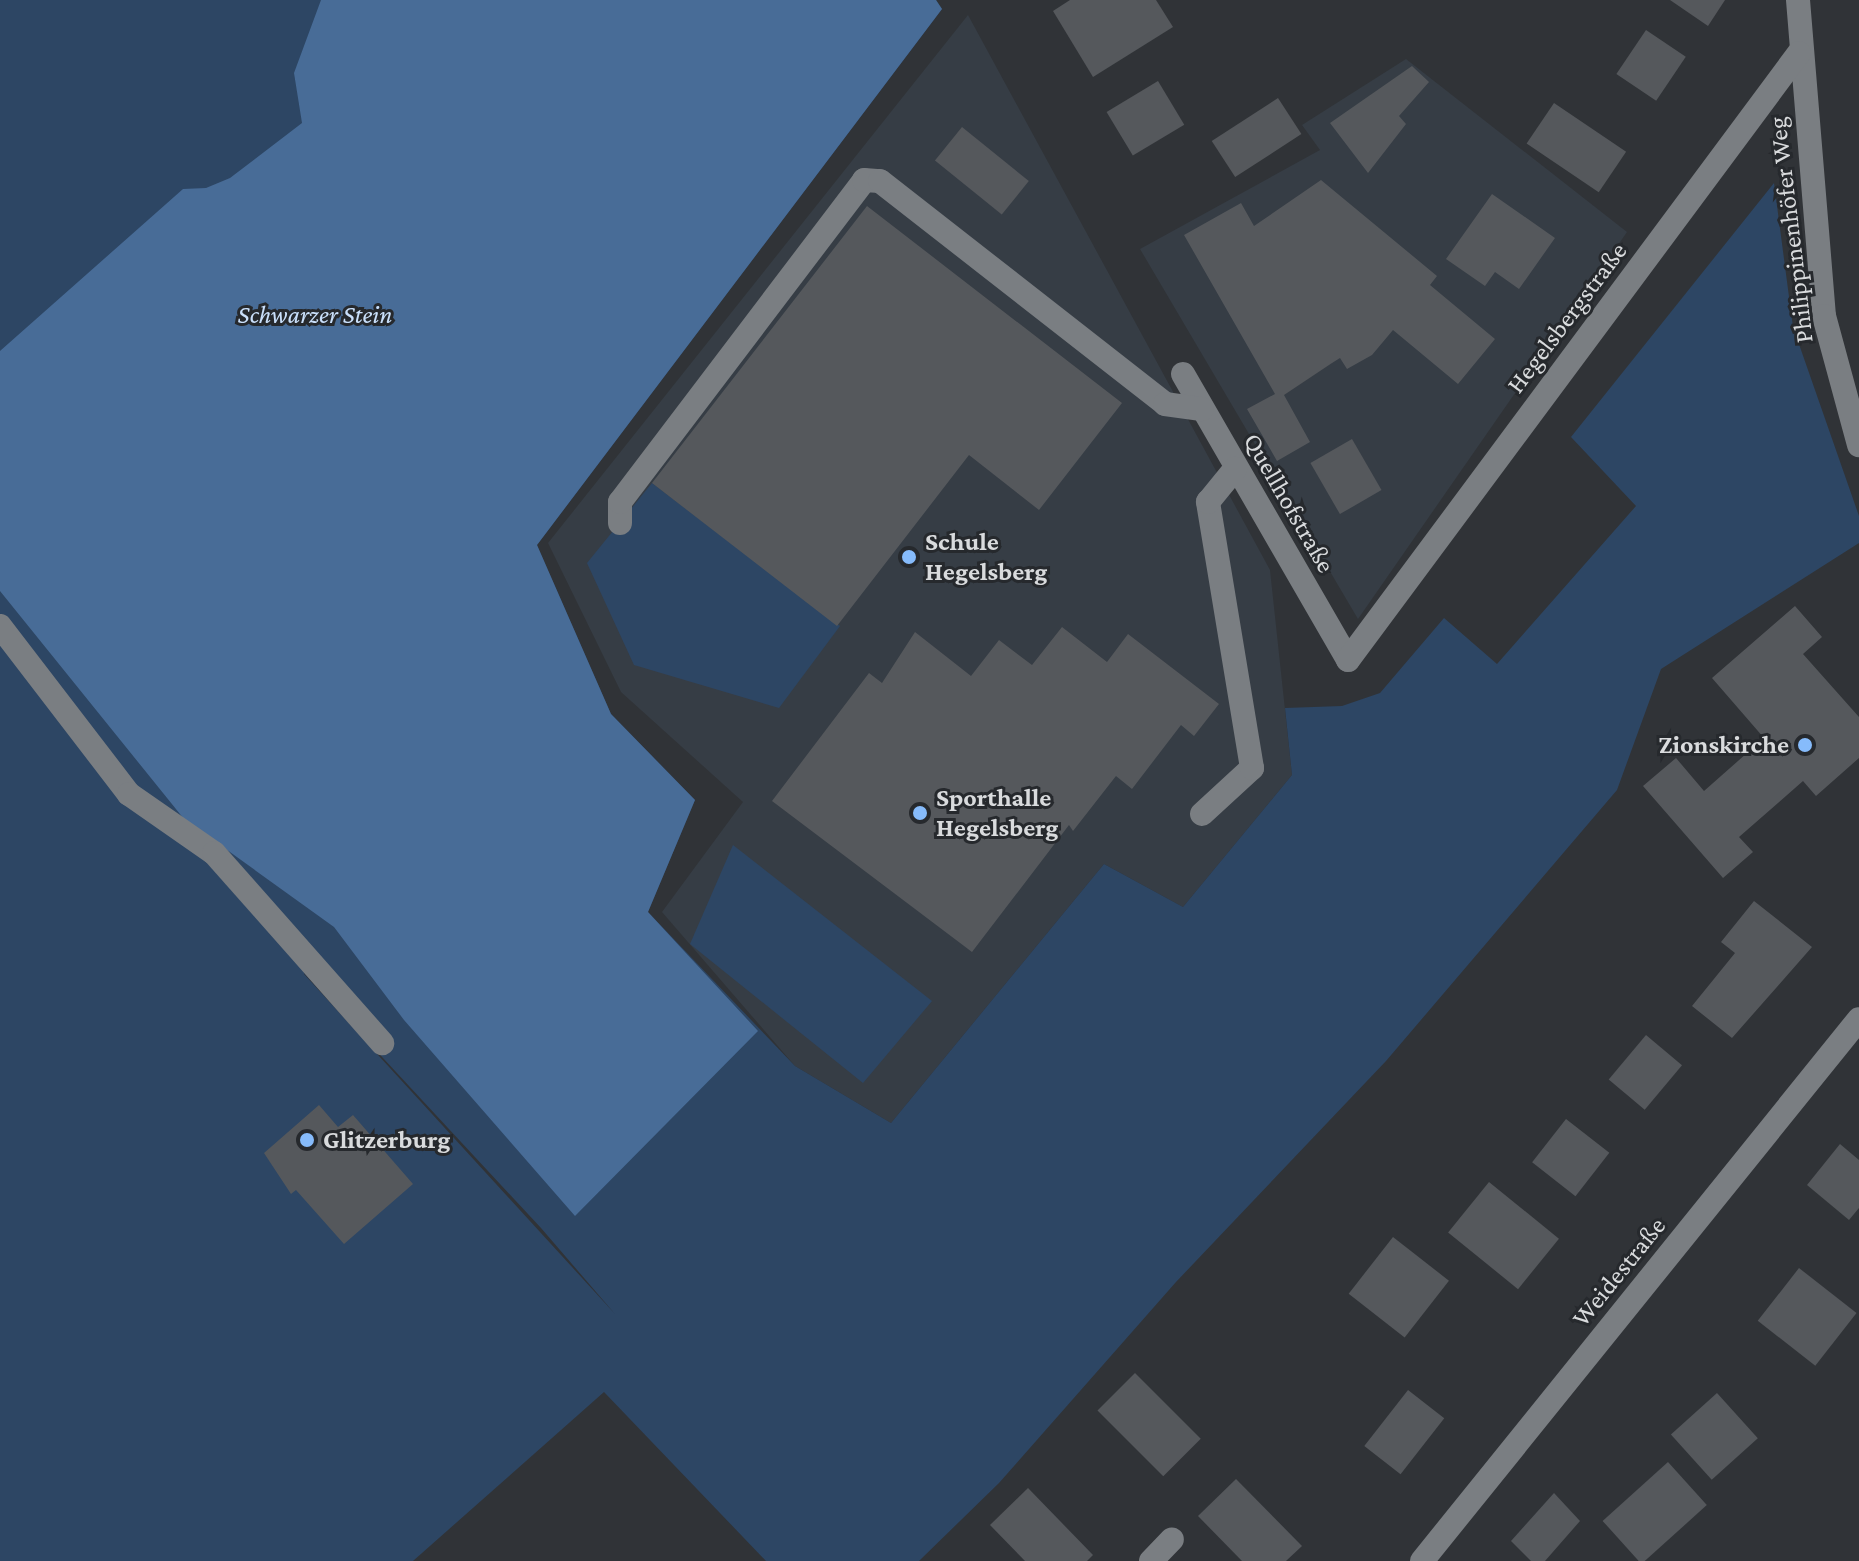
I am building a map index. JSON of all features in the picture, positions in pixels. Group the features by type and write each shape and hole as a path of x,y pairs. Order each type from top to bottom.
{"street":[{"path":"1798,0 1799,53"},
{"name":"Philippinenhöfer Weg","path":"1799,53 1824,316 1859,445"},
{"name":"Hegelsbergstraße","path":"1348,660 1799,53"},
{"path":"620,523 620,502 864,180 880,181 1165,404 1202,409"},
{"name":"Quellhofstraße","path":"1183,374 1235,469 1348,660"},
{"path":"1202,814 1252,768 1208,502 1235,469"},
{"path":"0,626 129,794 214,853 382,1043"},
{"name":"Weidestraße","path":"1422,1561 1859,1019"},
{"path":"1151,1561 1172,1539"}],"shaded area":[{"name":"Schule Hegelsberg","path":"968,15 1270,570 1292,775 1183,907 1104,864 891,1123 795,1066 662,912 743,802 621,692 548,543"},
{"path":"1406,59 1627,232 1358,619 1140,249 1320,150 1302,125"}],"green space":[{"name":"Schwarzer Stein","path":"0,0 936,0 942,9 537,545 611,714 695,800 648,912 795,1066 891,1123 1104,864 1183,907 1292,775 1285,708 1342,706 1380,693 1444,618 1497,664 1636,506 1571,437 1774,183 1793,327 1859,516 1859,543 1661,669 1617,790 1386,1061 1176,1282 999,1483 919,1561 766,1561 604,1392 413,1561 0,1561","holes":["304,973 541,1228 615,1314"]},
{"path":"321,0 936,0 942,9 537,545 611,714 695,800 648,912 758,1031 575,1216 404,1020 334,927 184,819 0,591 0,351 183,189 206,188 230,178 302,123 294,73"},
{"path":"652,483 840,626 779,708 634,665 587,563"},
{"path":"733,845 932,1001 863,1083 690,944"}],"building":[{"path":"1070,0 1156,0 1173,27 1093,77 1053,11"},
{"path":"1670,0 1725,0 1708,26"},
{"path":"1646,30 1686,57 1656,101 1616,74"},
{"path":"1412,66 1429,82 1399,116 1406,124 1368,173 1330,123"},
{"path":"1158,81 1184,125 1133,156 1107,112"},
{"path":"1278,98 1301,134 1235,177 1212,141"},
{"path":"1554,103 1626,152 1599,192 1527,144"},
{"path":"962,127 1029,181 1002,215 935,160"},
{"path":"1321,180 1437,276 1430,285 1495,339 1458,384 1393,330 1372,355 1347,369 1340,358 1284,395 1310,442 1277,461 1247,409 1275,394 1184,235 1241,203 1254,226"},
{"path":"1492,194 1555,238 1519,289 1495,272 1485,286 1446,259"},
{"path":"867,206 1122,403 1039,510 969,455 837,626 652,483"},
{"path":"1352,439 1382,490 1340,514 1310,463"},
{"name":"Zionskirche","path":"1795,606 1822,637 1803,654 1859,717 1859,758 1816,796 1803,781 1739,837 1753,852 1723,878 1643,786 1676,758 1704,791 1764,738 1712,678"},
{"path":"1062,627 1107,662 1128,634 1219,704 1194,736 1181,725 1132,789 1116,776 1073,831 1069,825 972,952 772,801 869,673 882,683 915,632 971,676 999,640 1032,665"},
{"path":"1754,901 1812,947 1732,1038 1692,1006 1735,953 1721,942"},
{"path":"1646,1035 1682,1065 1645,1110 1609,1079"},
{"path":"319,1105 338,1127 353,1115 413,1184 344,1244 296,1190 291,1194 264,1153"},
{"path":"1566,1119 1609,1153 1575,1196 1532,1162"},
{"path":"1840,1144 1859,1160 1859,1208 1849,1220 1807,1185"},
{"path":"1489,1182 1559,1239 1518,1289 1448,1233"},
{"path":"1393,1237 1449,1281 1405,1337 1349,1294"},
{"path":"1799,1268 1857,1313 1815,1366 1758,1321"},
{"path":"1135,1373 1201,1439 1163,1476 1098,1410"},
{"path":"1408,1390 1444,1418 1401,1474 1364,1446"},
{"path":"1717,1393 1758,1438 1712,1480 1671,1434"},
{"path":"1668,1462 1707,1505 1645,1561 1639,1561 1603,1521"},
{"path":"1236,1479 1302,1546 1286,1561 1242,1561 1198,1516"},
{"path":"1028,1488 1093,1555 1087,1561 1025,1561 990,1525"},
{"path":"1554,1493 1580,1521 1545,1561 1531,1561 1511,1541"}],"place":[{"name":"Schule Hegelsberg","path":"909,557"},
{"name":"Zionskirche","path":"1805,745"},
{"name":"Sporthalle Hegelsberg","path":"920,813"},
{"name":"Glitzerburg","path":"307,1140"}]}
